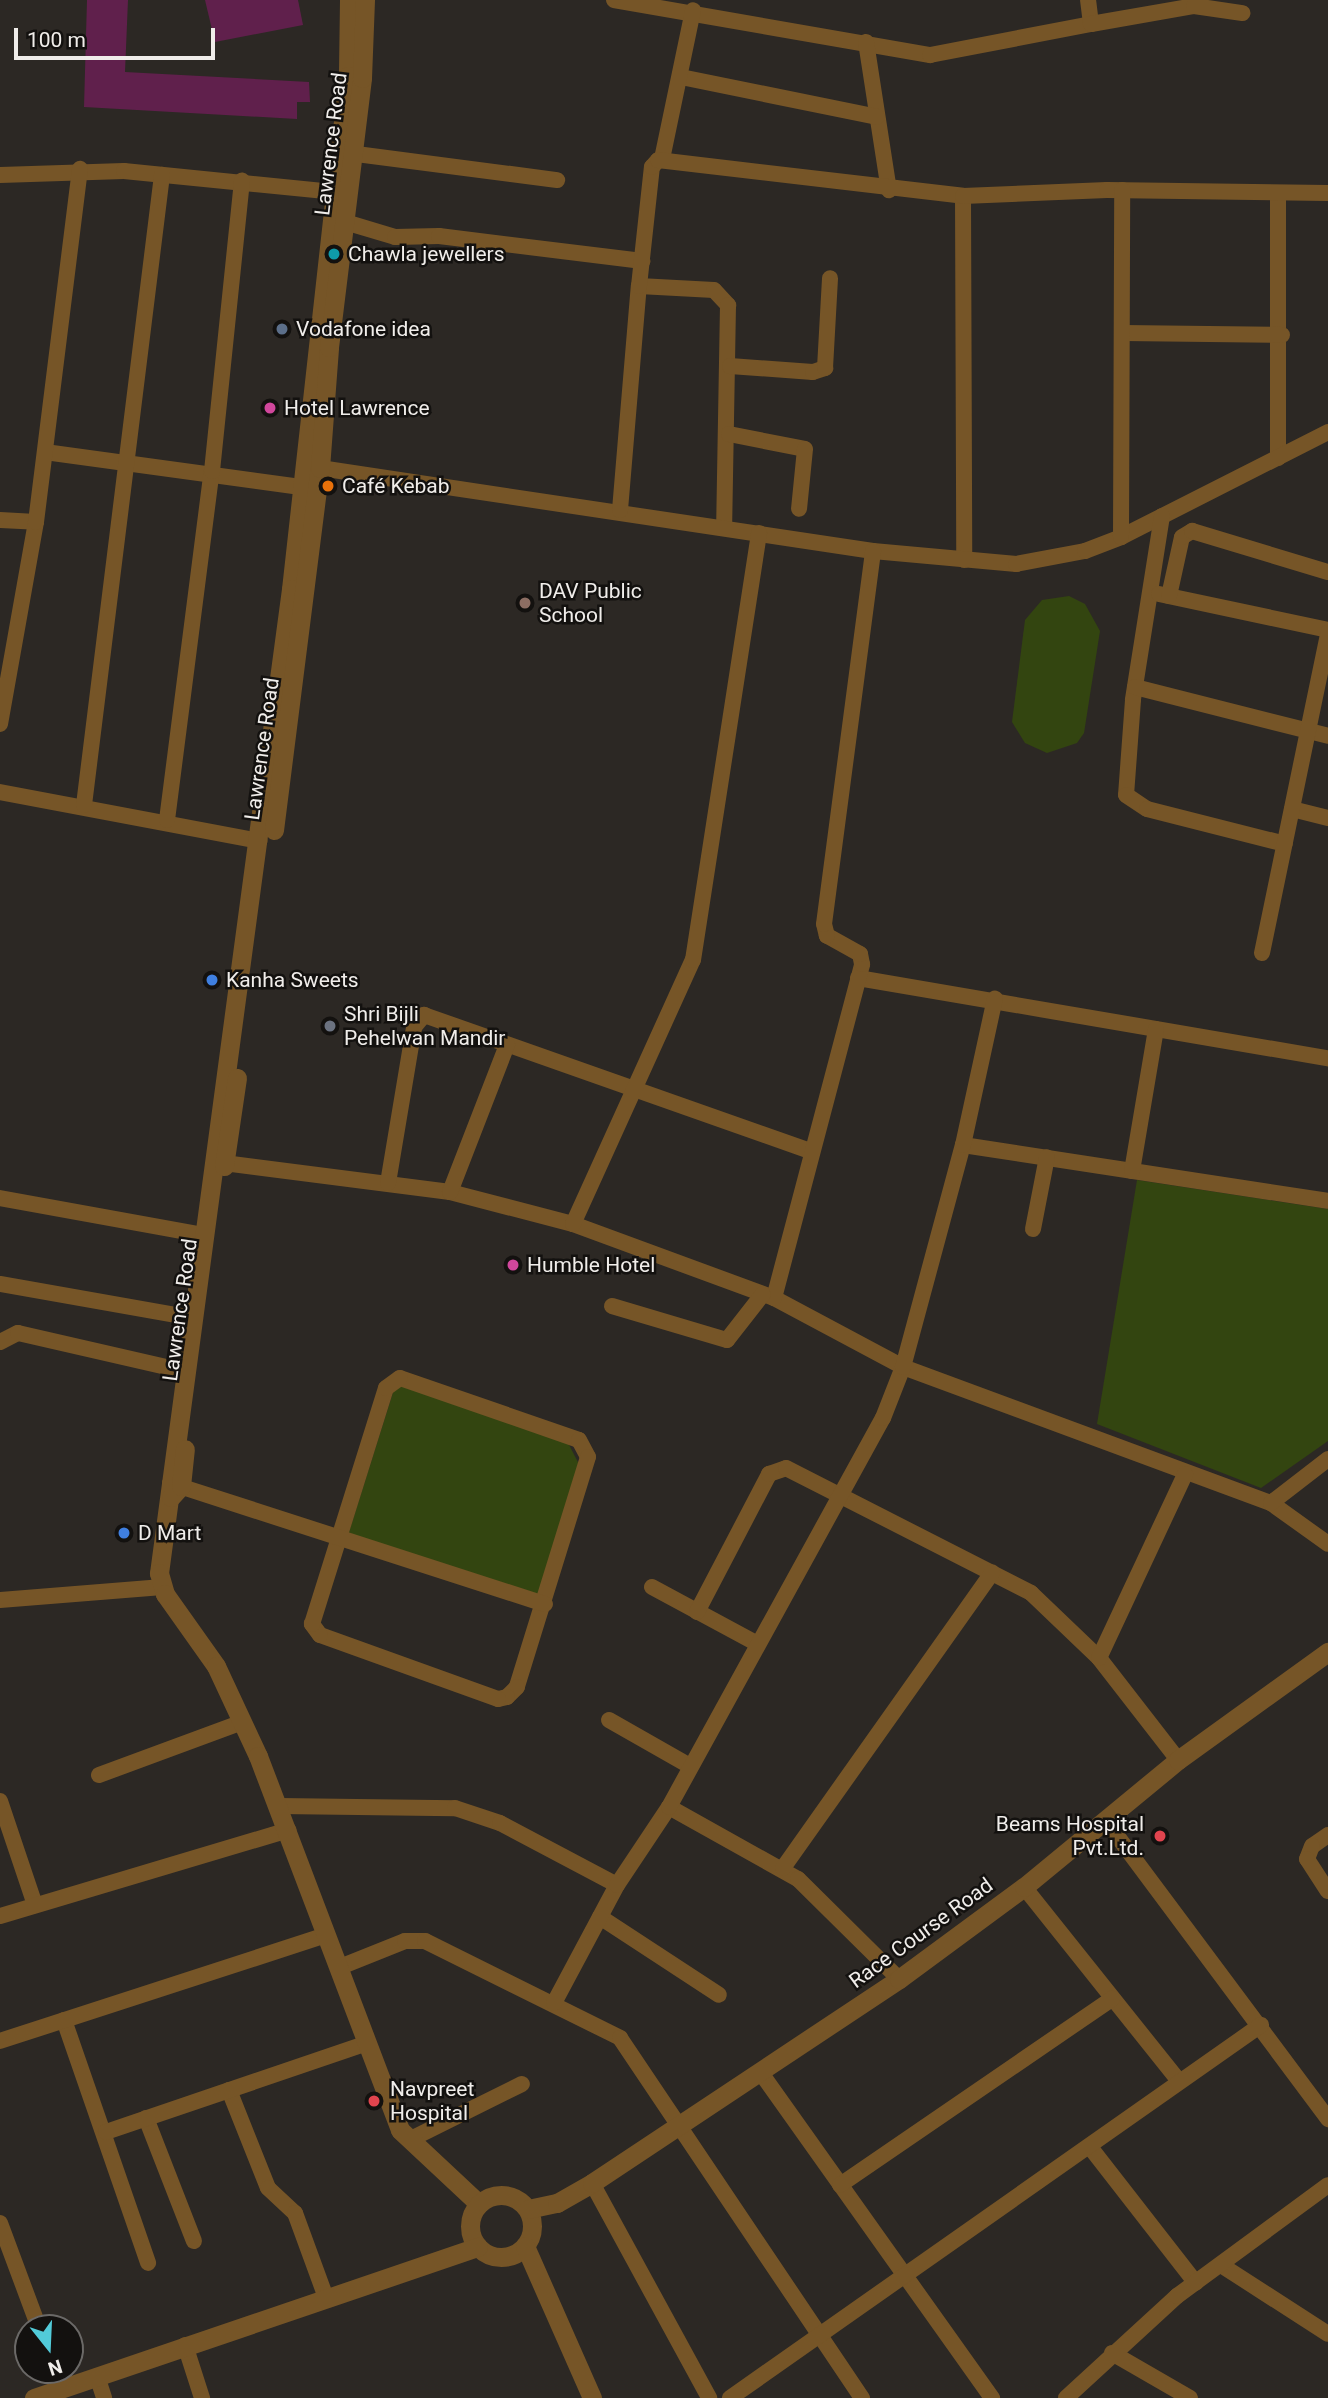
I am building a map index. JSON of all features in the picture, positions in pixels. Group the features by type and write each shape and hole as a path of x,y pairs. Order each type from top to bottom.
{"street":[{"name":"Lawrence Road","path":"173,1489 184,1371 259,841 320,468 345,222 351,42 349,0"},
{"name":"Lawrence Road","path":"162,1587 159,1566 224,1163 293,636 302,487 333,192 346,153 365,0"},
{"path":"614,0 693,10 930,55 1194,6 1242,13"},
{"path":"1088,0 1091,24"},
{"path":"620,510 652,167 662,159 693,10"},
{"path":"866,42 889,190"},
{"path":"681,77 877,117"},
{"path":"346,153 556,180"},
{"path":"662,159 889,190 963,196 1122,190 1328,193"},
{"path":"0,175 80,169 242,181 333,192"},
{"path":"0,724 36,522 80,169"},
{"path":"84,805 131,460 162,175"},
{"path":"167,820 212,471 242,181"},
{"path":"1121,537 1122,190"},
{"path":"1278,193 1282,335 1278,458"},
{"path":"963,196 964,560"},
{"path":"345,222 395,237 439,236 642,261"},
{"path":"730,366 813,372 825,368 830,278"},
{"path":"639,286 721,293 730,313 729,434 724,527"},
{"path":"1123,333 1282,335"},
{"path":"320,468 620,510 873,551 964,560 1048,560 1121,537 1328,432"},
{"path":"729,434 803,447 807,458 799,509"},
{"path":"46,452 212,471 302,487"},
{"path":"1162,516 1135,687 1125,788 1129,799 1147,809 1285,844"},
{"path":"0,520 36,522"},
{"path":"1169,596 1182,537 1192,531 1328,572"},
{"path":"573,1224 636,1090 700,934 759,533"},
{"path":"612,1306 727,1340 736,1335 769,1296 862,956 827,936 824,924 873,551"},
{"path":"1150,592 1328,631 1326,656 1262,953"},
{"path":"1135,687 1328,736"},
{"path":"0,792 167,820 259,841"},
{"path":"1292,808 1328,818"},
{"path":"858,978 995,999 1328,1058"},
{"path":"554,2003 617,1885 669,1807 756,1643 883,1418 903,1367 963,1146 995,999"},
{"path":"388,1182 418,1020 432,1015 507,1045 810,1151"},
{"path":"1132,1171 1156,1028"},
{"path":"450,1192 507,1045"},
{"path":"963,1146 1328,1201"},
{"path":"1033,1229 1047,1157"},
{"path":"224,1163 450,1192 573,1224 769,1296 903,1367 1185,1474 1271,1503 1328,1544"},
{"path":"0,1198 203,1235"},
{"path":"0,1284 192,1318"},
{"path":"0,1342 18,1333 184,1371"},
{"path":"400,1378 417,1380 579,1440 585,1449 589,1469 545,1604 517,1687 498,1699 314,1630 312,1617 340,1538 386,1388 400,1378"},
{"path":"1271,1503 1328,1459"},
{"path":"697,1612 774,1468 786,1468 1031,1593 1099,1658 1178,1760"},
{"path":"1099,1658 1185,1474"},
{"path":"173,1489 340,1538 545,1604"},
{"path":"783,1868 992,1573"},
{"path":"0,1600 162,1587 216,1666 242,1722 279,1806 368,2043 409,2140 479,2204"},
{"path":"652,1587 756,1643"},
{"name":"Race Course Road","path":"557,2203 761,2073 899,1979 1024,1887 1178,1760 1328,1652"},
{"path":"609,1720 690,1766"},
{"path":"99,1775 242,1722"},
{"path":"0,1801 35,1905"},
{"path":"279,1806 455,1808 500,1823 617,1885"},
{"path":"669,1807 783,1868 899,1979"},
{"path":"1107,1821 1261,2025 1328,2119"},
{"path":"0,1916 288,1830"},
{"path":"1328,1835 1312,1846 1307,1859 1328,1891"},
{"path":"1024,1887 1179,2081"},
{"path":"600,1917 719,1995"},
{"path":"0,2041 327,1935"},
{"path":"340,1968 405,1941 425,1941 620,2038 862,2398"},
{"path":"841,2185 1112,1999"},
{"path":"64,2020 106,2132 148,2263"},
{"path":"730,2398 905,2279 1261,2025"},
{"path":"106,2132 368,2043"},
{"path":"761,2073 992,2398"},
{"path":"409,2140 522,2084"},
{"path":"229,2090 268,2188 295,2213 325,2295"},
{"path":"146,2118 194,2241"},
{"path":"1090,2147 1196,2283"},
{"path":"592,2183 709,2398"},
{"path":"1066,2398 1112,2353 1196,2283 1328,2185"},
{"path":"505,2195 528,2209 557,2203 529,2240 498,2258 478,2247 470,2225 479,2204 505,2195"},
{"path":"528,2209 529,2240 592,2398"},
{"path":"0,2223 34,2314"},
{"path":"34,2398 325,2295 478,2247"},
{"path":"1221,2265 1328,2334"},
{"path":"186,2345 202,2398"},
{"path":"1112,2353 1190,2398"},
{"path":"97,2376 104,2398"},
{"path":"59,2384 61,2389"}],"green space":[{"path":"1069,596 1085,604 1100,631 1084,733 1077,743 1047,753 1025,743 1012,722 1025,620 1042,600"},
{"path":"1137,1180 1328,1209 1328,1441 1261,1488 1097,1424"},
{"path":"396,1383 566,1439 581,1468 541,1595 348,1535"}],"building":[{"path":"87,0 128,0 125,72 309,82 310,102 297,102 297,119 84,107"},
{"path":"205,0 298,0 303,25 215,42"}],"place":[{"name":"Chawla jewellers","path":"334,254"},
{"name":"Vodafone idea","path":"282,329"},
{"name":"Hotel Lawrence","path":"270,408"},
{"name":"Café Kebab","path":"328,486"},
{"name":"DAV Public School","path":"525,603"},
{"name":"Kanha Sweets","path":"212,980"},
{"name":"Shri Bijli Pehelwan Mandir","path":"330,1026"},
{"name":"Humble Hotel","path":"513,1265"},
{"name":"D Mart","path":"124,1533"},
{"name":"Beams Hospital Pvt.Ltd.","path":"1160,1836"},
{"name":"Navpreet Hospital","path":"374,2101"}]}
